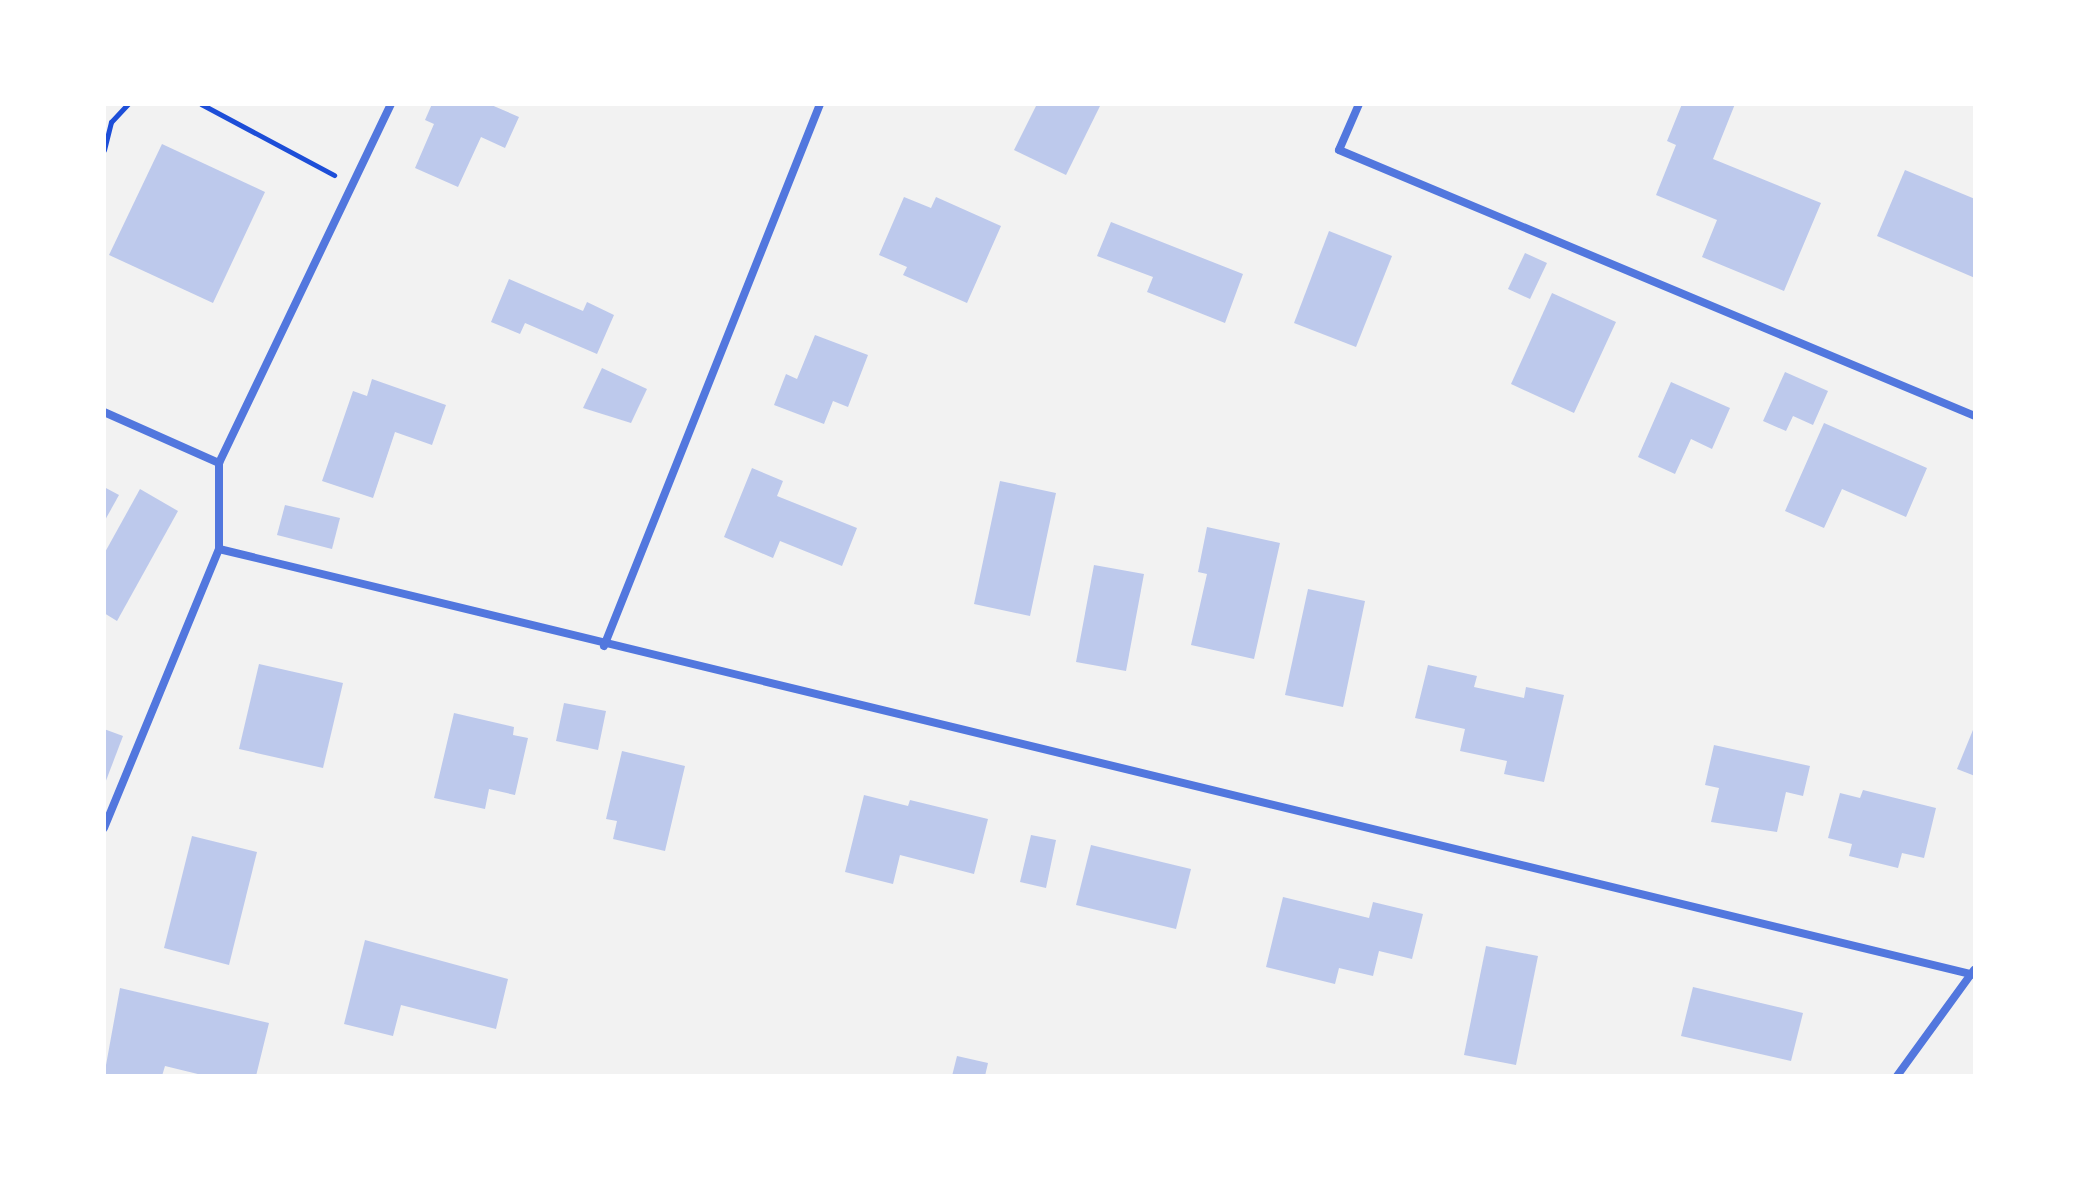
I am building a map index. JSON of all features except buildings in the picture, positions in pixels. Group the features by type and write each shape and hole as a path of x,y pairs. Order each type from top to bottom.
{"street":[{"path":"104,828 219,549 219,463 391,104"},
{"path":"604,646 820,104"},
{"path":"1359,104 1339,150 1975,416"},
{"path":"104,412 219,463"},
{"path":"219,549 604,646 1974,973 1897,1076"}],"path":[{"path":"104,150 111,122 128,104"},
{"path":"201,104 353,185"}]}
